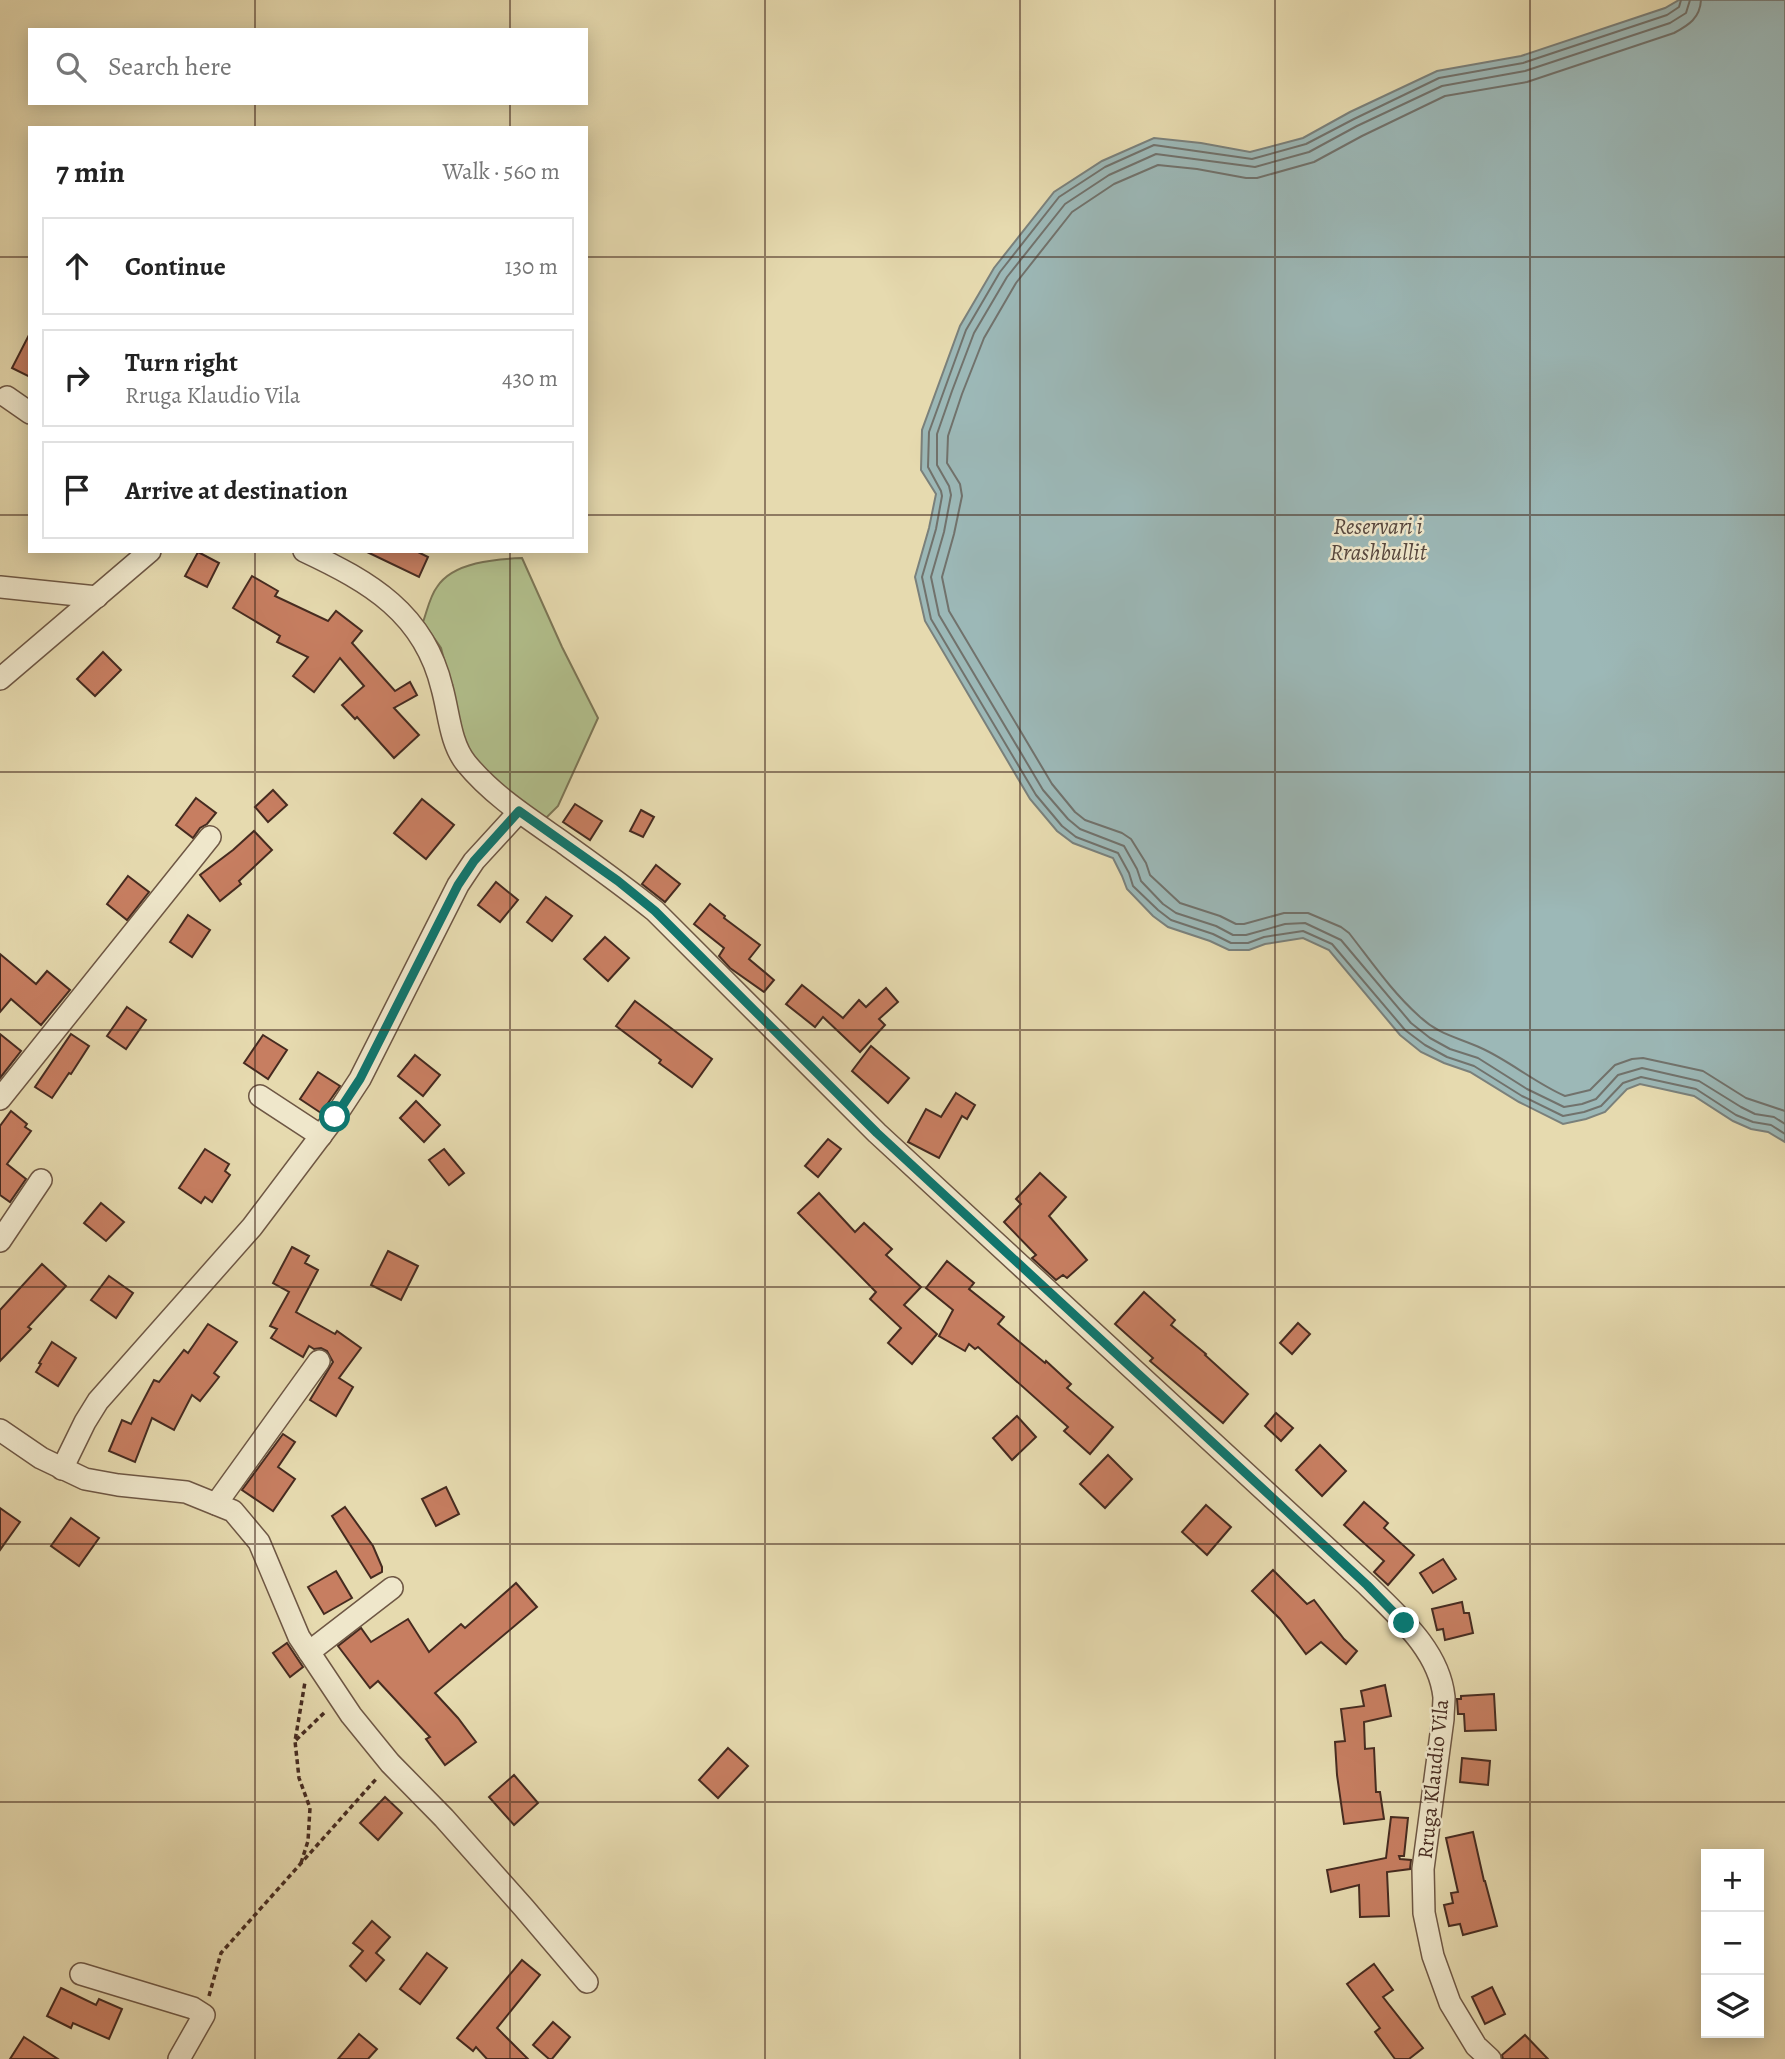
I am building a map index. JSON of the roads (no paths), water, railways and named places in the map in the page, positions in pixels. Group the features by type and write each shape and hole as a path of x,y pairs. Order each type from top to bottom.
{"street":[{"path":"7,397 28,412"},
{"path":"0,679 148,553"},
{"name":"Rruga Klaudio Vila","path":"308,553 343,569 406,615 427,647 440,680 453,740 464,761 482,781 655,911 877,1133 1367,1585 1427,1650 1444,1696 1423,1869 1424,1913 1433,1956 1450,2003 1476,2046 1490,2059"},
{"path":"0,587 97,597"},
{"path":"62,1469 98,1401 252,1227 321,1136 360,1079 458,885 474,861 519,811"},
{"path":"0,1099 210,837"},
{"path":"260,1096 321,1136"},
{"path":"0,1241 41,1180"},
{"path":"216,1504 318,1361"},
{"path":"0,1430 62,1469 85,1479 186,1492 233,1511 259,1542 299,1637 351,1715 390,1763 444,1818 587,1982"},
{"path":"311,1655 392,1588"},
{"path":"81,1974 193,2008 204,2015 179,2059"}],"water":[{"name":"Reservari i Rrashbullit","path":"1679,0 1785,0 1785,1142 1768,1132 1751,1129 1733,1121 1694,1096 1640,1084 1627,1089 1605,1112 1563,1124 1519,1102 1470,1072 1421,1052 1400,1035 1329,950 1303,938 1265,944 1249,950 1229,950 1168,927 1153,916 1127,889 1113,858 1073,843 1057,831 1030,799 925,621 915,577 936,494 921,470 922,430 960,326 994,268 1054,192 1102,161 1154,138 1250,152 1303,138 1350,112 1437,71 1521,56 1665,8"}]}
